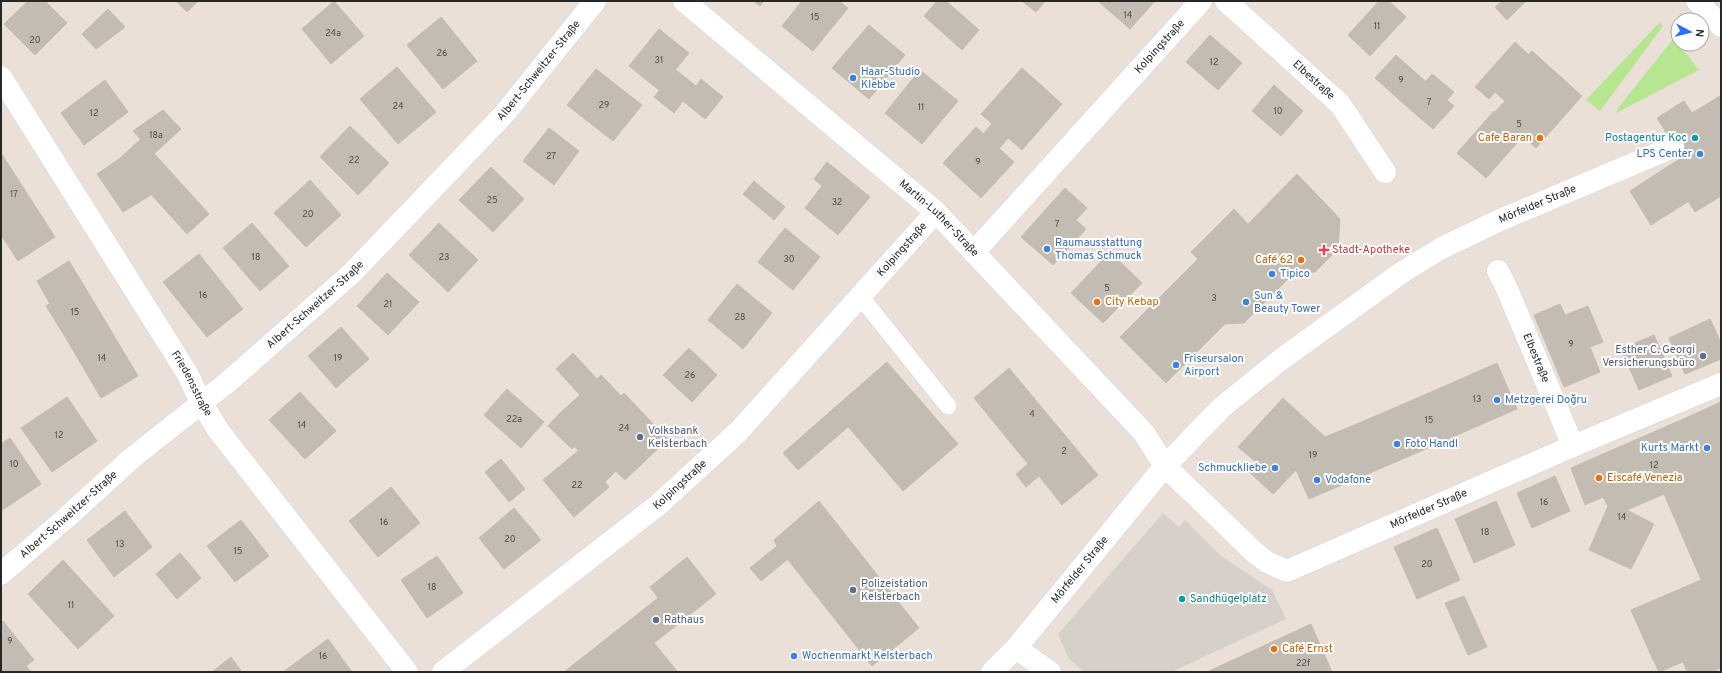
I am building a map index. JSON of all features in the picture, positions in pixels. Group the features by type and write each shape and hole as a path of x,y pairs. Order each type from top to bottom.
{"street":[{"name":"Albert-Schweitzer-Straße","path":"1,574 132,458 162,436 201,402 228,382 352,273 505,113 595,1"},
{"name":"Martin-Luther-Straße","path":"684,1 936,212 1144,433 1165,466"},
{"name":"Kolpingstraße","path":"974,252 1201,1"},
{"name":"Elbestraße","path":"1226,1 1340,104 1385,172"},
{"path":"1697,1 1721,26"},
{"name":"Friedensstraße","path":"1,77 187,373 201,402 218,430 407,672"},
{"name":"Mörfelder Straße","path":"992,672 1016,648 1165,466 1221,408 1279,361 1401,273 1440,249 1498,221 1673,147"},
{"name":"Kolpingstraße","path":"443,672 658,505 738,432 936,212"},
{"name":"Elbestraße","path":"1498,271 1573,446"},
{"name":"Mörfelder Straße","path":"1165,466 1254,552 1267,562 1287,571 1573,446 1721,384"},
{"path":"1016,648 1050,672"}],"lane":[{"path":"860,296 948,406"}],"green space":[{"path":"1659,23 1663,26 1600,111 1586,100"},
{"path":"1670,43 1670,52 1685,52 1699,70 1616,113 1618,108"}],"shaded area":[{"name":"Sandhügelplatz","path":"1163,513 1179,527 1185,520 1221,556 1272,590 1286,619 1171,672 1084,672 1069,659 1058,634"}],"building":[{"path":"28,1 45,1 67,23 35,55 4,24"},
{"path":"176,1 198,1 187,12"},
{"path":"334,1 364,36 331,64 302,29"},
{"path":"753,1 764,1 760,6"},
{"path":"802,1 839,1 848,8 813,51 782,26"},
{"path":"937,1 946,1 979,30 962,50 924,16"},
{"path":"1022,1 1045,1 1036,12"},
{"path":"1098,1 1155,1 1130,29"},
{"path":"1379,1 1389,1 1406,17 1370,56 1348,35"},
{"path":"1502,1 1525,2 1507,20 1495,7"},
{"path":"108,9 125,27 96,49 82,34"},
{"path":"441,17 477,61 443,89 407,45"},
{"path":"869,25 905,55 869,99 832,68"},
{"path":"659,29 689,53 659,90 629,66"},
{"path":"1210,35 1242,63 1218,90 1186,62"},
{"path":"1515,42 1529,55 1489,99 1475,87"},
{"path":"1532,51 1582,96 1536,148 1523,136 1486,178 1457,153 1494,111 1495,112 1505,101 1495,92"},
{"path":"1396,55 1426,82 1405,105 1375,78"},
{"path":"397,67 436,112 398,144 360,99"},
{"path":"1022,68 1062,104 1022,150 1008,138 999,149 983,134 992,124 981,114"},
{"path":"596,69 642,105 613,141 567,105"},
{"path":"676,70 696,86 701,79 723,97 705,119 683,101 674,113 654,97"},
{"path":"920,70 958,101 922,144 885,113"},
{"path":"1432,74 1454,92 1447,100 1454,106 1433,129 1405,105"},
{"path":"105,80 128,112 84,145 61,113"},
{"path":"1274,85 1303,111 1281,136 1252,111"},
{"name":"Postagentur Koc","path":"1720,96 1721,196 1695,212 1667,167 1682,158 1657,118 1684,101 1692,113"},
{"path":"163,110 181,129 154,154 133,131"},
{"path":"350,126 389,163 358,195 320,157"},
{"path":"976,127 1014,162 981,198 943,163"},
{"path":"549,128 579,151 554,185 523,161"},
{"path":"141,139 209,214 187,234 119,159"},
{"path":"1,153 55,237 18,261 1,235"},
{"path":"119,159 151,195 123,212 97,174"},
{"path":"827,162 870,197 838,235 805,208 822,186 814,179"},
{"path":"491,167 524,199 493,232 459,200"},
{"path":"1667,167 1689,201 1651,225 1630,191"},
{"path":"1297,174 1340,219 1338,249 1315,272 1294,273 1244,323 1225,324 1166,383 1120,337 1198,259 1191,252 1234,209 1248,224"},
{"path":"310,180 341,215 306,247 274,213"},
{"path":"754,181 785,207 774,220 743,194"},
{"path":"1065,188 1087,208 1076,220 1086,229 1053,265 1021,237"},
{"path":"252,223 289,266 260,291 223,248"},
{"path":"439,223 478,260 448,292 409,255"},
{"path":"785,228 820,257 793,290 758,262"},
{"path":"1110,252 1142,283 1103,323 1071,293"},
{"path":"199,254 243,309 207,337 163,282"},
{"path":"69,261 83,284 50,304 37,281"},
{"path":"387,273 419,302 388,335 357,306"},
{"path":"83,284 104,319 67,340 46,306"},
{"path":"737,284 772,313 743,349 708,320"},
{"path":"1560,304 1565,315 1588,306 1603,342 1590,347 1600,372 1564,387 1534,315"},
{"path":"104,319 138,376 101,398 67,340"},
{"path":"1710,319 1721,343 1721,359 1685,374 1669,338"},
{"path":"341,327 369,359 336,388 308,356"},
{"path":"1654,335 1672,376 1639,390 1621,349"},
{"path":"689,348 717,375 692,402 663,375"},
{"path":"573,353 597,379 601,375 621,396 590,426 624,462 659,430 668,439 625,480 558,415 580,395 556,369"},
{"path":"887,362 958,444 903,491 833,409"},
{"path":"1497,363 1517,409 1457,435 1438,389"},
{"path":"1009,368 1098,475 1062,505 1039,476 1026,487 1016,474 1028,464 974,398"},
{"path":"507,389 544,422 521,448 484,415"},
{"path":"1438,389 1457,435 1421,451 1401,405"},
{"path":"300,392 336,431 305,459 269,420"},
{"path":"624,393 659,430 624,462 590,426"},
{"path":"67,397 97,441 52,472 21,428"},
{"path":"1283,398 1325,437 1364,421 1384,467 1309,499 1296,470 1273,494 1248,471 1256,462 1238,447"},
{"name":"Kurts Markt","path":"1721,402 1721,511 1681,420"},
{"path":"1401,405 1421,451 1384,467 1364,421"},
{"path":"833,409 848,427 798,470 783,453"},
{"path":"558,415 583,438 572,449 548,426"},
{"path":"1681,420 1706,476 1627,510 1603,454"},
{"path":"10,438 41,484 1,511 1,444"},
{"path":"583,438 616,471 605,482 575,447"},
{"path":"578,451 609,487 574,517 543,480"},
{"path":"1603,454 1627,510 1654,524 1631,569 1589,550 1608,506 1603,497 1585,505 1571,468"},
{"path":"501,459 525,489 509,502 485,472"},
{"path":"1555,476 1570,511 1532,528 1517,493"},
{"path":"1706,476 1721,511 1721,620 1719,621 1664,494"},
{"path":"391,487 420,523 378,557 349,521"},
{"path":"819,501 919,628 872,666 777,546 774,540"},
{"path":"1496,501 1515,545 1474,563 1455,519"},
{"path":"514,508 541,540 504,569 479,538"},
{"path":"125,511 152,547 114,577 87,540"},
{"path":"241,520 269,556 235,582 207,546"},
{"path":"1437,528 1460,580 1417,599 1394,547"},
{"path":"777,546 788,559 761,581 750,568"},
{"path":"180,553 201,578 177,599 156,574"},
{"path":"437,556 463,593 427,618 401,580"},
{"name":"Rathaus","path":"687,557 716,594 654,643 677,671 564,672 658,598 650,587"},
{"path":"63,560 114,616 78,649 28,594"},
{"path":"1701,580 1719,621 1649,651 1631,610"},
{"path":"1464,596 1487,647 1468,655 1445,603"},
{"path":"1721,620 1721,646 1659,672 1649,651"},
{"path":"3,621 34,660 18,672 1,672 1,622"},
{"path":"1311,624 1332,672 1207,672 1222,665"},
{"path":"328,639 352,672 283,672"},
{"path":"1721,646 1721,668 1711,672 1687,672 1683,662"},
{"path":"231,657 242,672 212,672"},
{"path":"26,666 31,672 18,672"}],"tunnel":[{"path":"1673,147 1721,119"}],"place":[{"name":"Haar-Studio Klebbe","path":"853,78"},
{"name":"Cafe Baran","path":"1540,138"},
{"name":"Postagentur Koc","path":"1695,138"},
{"name":"LPS Center","path":"1700,154"},
{"name":"Raumausstattung Thomas Schmuck","path":"1047,249"},
{"name":"Stadt-Apotheke","path":"1324,250"},
{"name":"Café 62","path":"1301,260"},
{"name":"Tipico","path":"1272,274"},
{"name":"City Kebap","path":"1097,302"},
{"name":"Sun & Beauty Tower","path":"1246,302"},
{"name":"Esther C. Georgi Versicherungsbüro","path":"1703,356"},
{"name":"Friseursalon Airport","path":"1176,365"},
{"name":"Metzgerei Doğru","path":"1497,400"},
{"name":"Volksbank Kelsterbach","path":"640,437"},
{"name":"Foto Handl","path":"1397,444"},
{"name":"Kurts Markt","path":"1707,448"},
{"name":"Schmuckliebe","path":"1275,468"},
{"name":"Eiscafé Venezia","path":"1599,478"},
{"name":"Vodafone","path":"1317,480"},
{"name":"Polizeistation Kelsterbach","path":"853,590"},
{"name":"Sandhügelplatz","path":"1182,599"},
{"name":"Rathaus","path":"656,620"},
{"name":"Café Ernst","path":"1274,649"},
{"name":"Wochenmarkt Kelsterbach","path":"794,656"}]}
